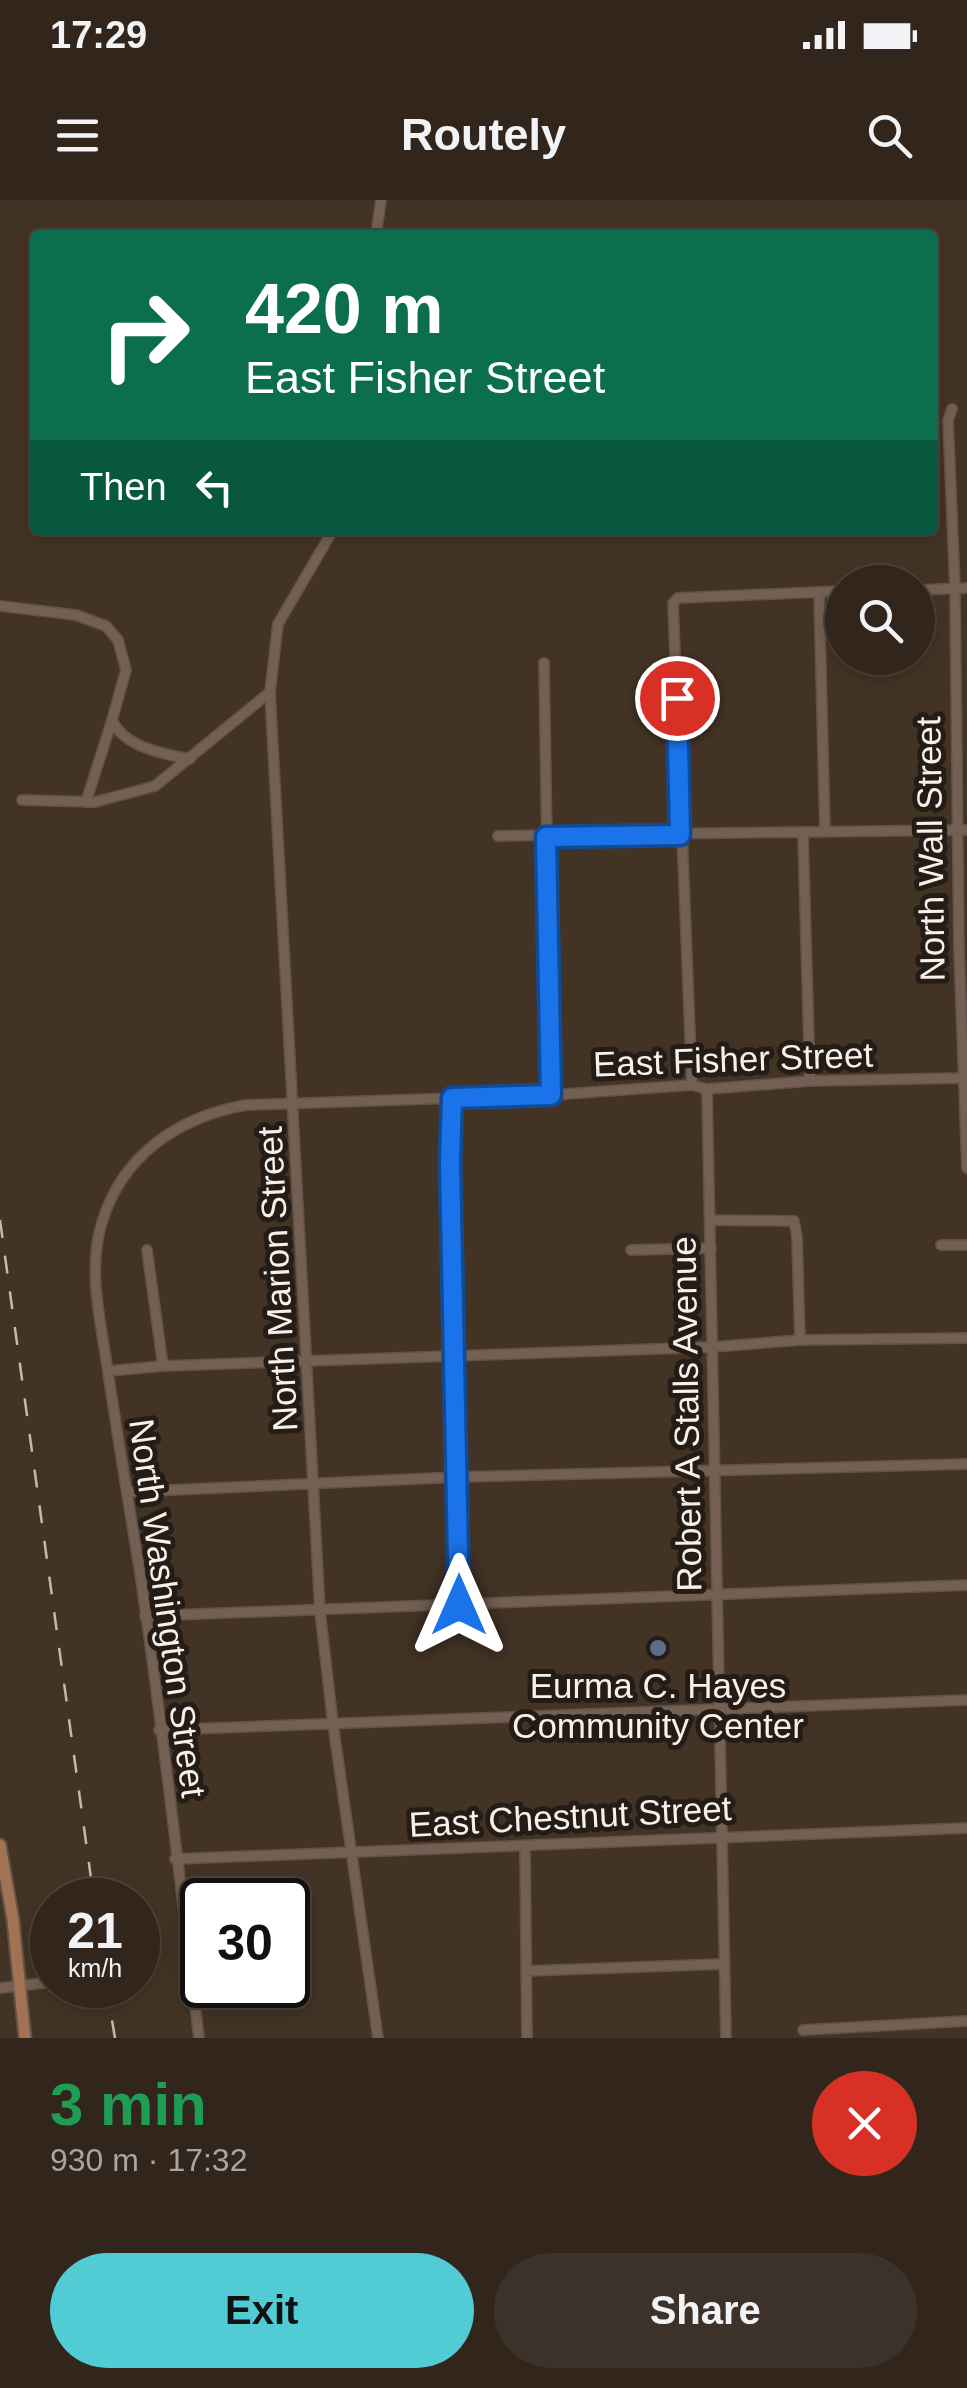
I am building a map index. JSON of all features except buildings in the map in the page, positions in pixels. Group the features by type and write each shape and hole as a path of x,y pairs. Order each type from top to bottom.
{"main road":[{"path":"0,1845 13,1920 24,2038"},
{"path":"0,1885 2,1867"}],"street":[{"path":"377,230 382,200"},
{"name":"North Wall Street","path":"952,409 948,420 954,702 962,830 962,1078 967,1168"},
{"name":"North Marion Street","path":"330,535 278,624 270,692 320,1611 378,2038"},
{"path":"935,590 967,588"},
{"path":"819,592 825,831"},
{"path":"692,1085 674,599 825,592"},
{"path":"0,606 76,614 106,626 118,640 126,670 86,802"},
{"path":"544,664 551,1095"},
{"path":"22,800 86,802 155,786 270,692"},
{"path":"954,702 967,702"},
{"path":"112,720 117,731 148,749 190,759"},
{"path":"498,836 962,830"},
{"path":"803,834 810,1081"},
{"name":"East Fisher Street","path":"118,1190 138,1159 161,1138 214,1111 246,1105 551,1095 692,1085 707,1089 810,1081 962,1078"},
{"name":"Robert A Stalls Avenue","path":"707,1089 726,2038"},
{"path":"452,1098 459,1605"},
{"name":"North Washington Street","path":"118,1190 107,1209 97,1242 96,1290 146,1616 198,2038"},
{"path":"710,1220 794,1220 800,1340"},
{"path":"941,1246 967,1245"},
{"path":"631,1250 711,1248"},
{"path":"147,1250 163,1366"},
{"path":"108,1371 800,1340 967,1338"},
{"path":"127,1492 458,1477 967,1464"},
{"path":"146,1616 967,1585"},
{"path":"159,1730 967,1700"},
{"name":"East Chestnut Street","path":"175,1859 967,1828"},
{"path":"525,1846 527,2038"},
{"path":"526,1971 724,1964"},
{"path":"0,1988 30,1984"},
{"path":"802,2030 967,2022"}],"railway":[{"path":"0,1220 91,1878"},
{"path":"110,2008 115,2038"}],"place":[{"name":"Eurma C. Hayes Community Center","path":"658,1648"}],"route":[{"path":"459,1605 452,1098 551,1095 546,837 680,835 677,698"}]}
